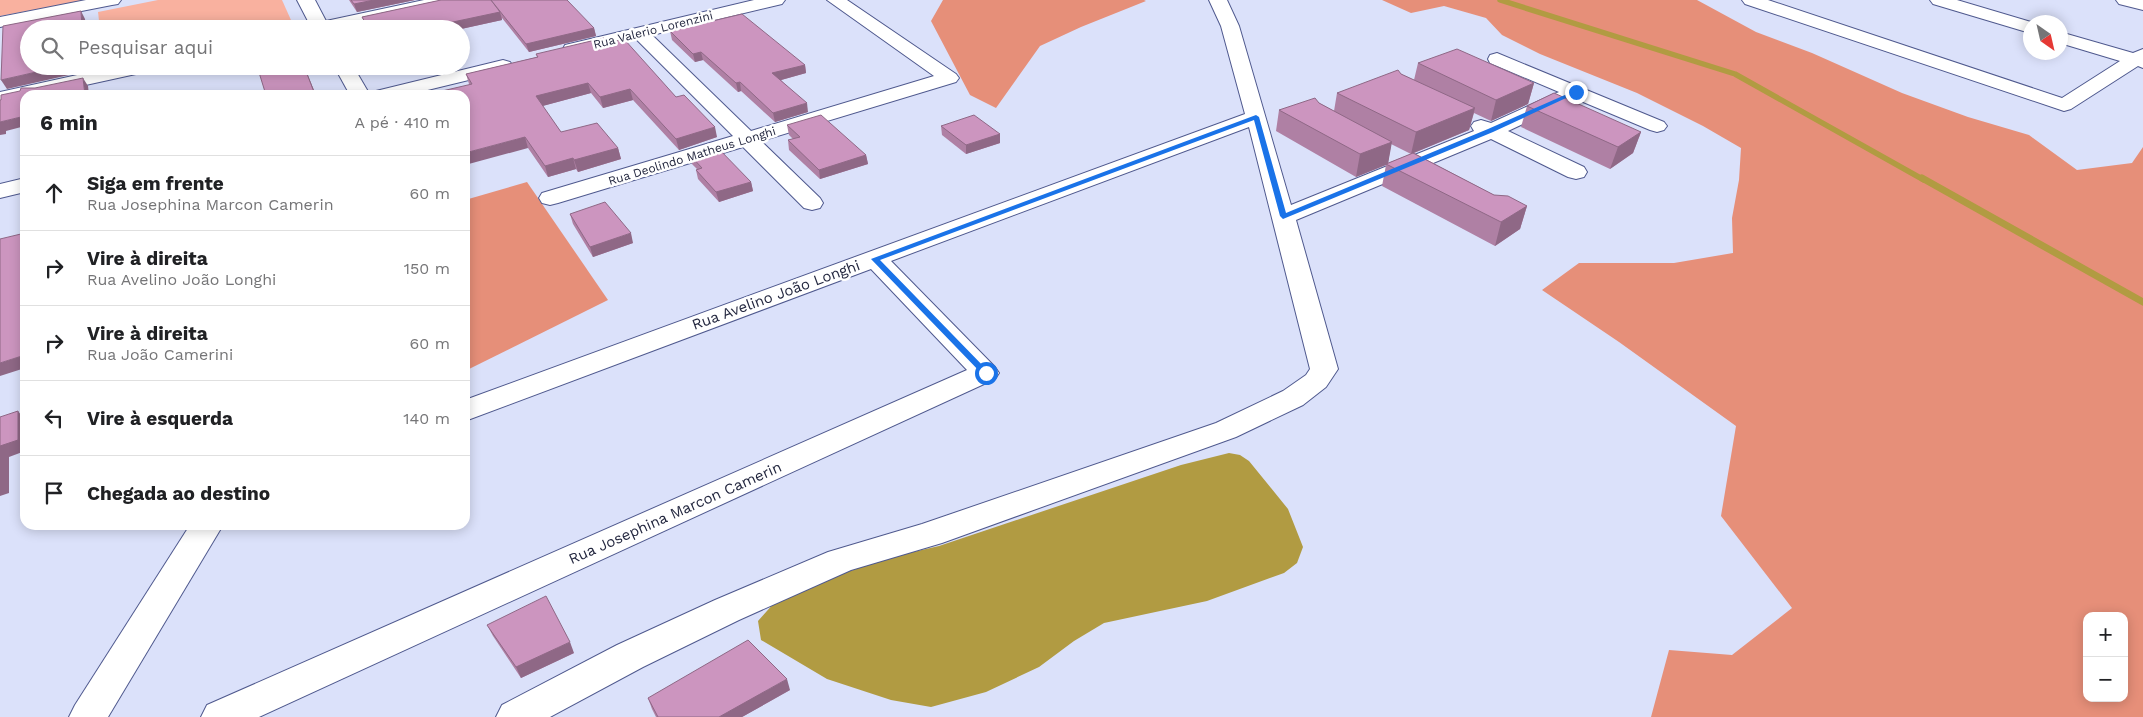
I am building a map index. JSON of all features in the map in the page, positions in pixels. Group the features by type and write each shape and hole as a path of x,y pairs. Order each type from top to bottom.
{"street":[{"path":"0,22 112,0"},
{"path":"306,0 315,20"},
{"path":"356,20 448,0"},
{"name":"Rua Valerio Lorenzini","path":"554,54 776,0"},
{"name":"Rua Deolindo Matheus Longhi","path":"550,198 949,78 836,0"},
{"path":"515,717 630,656 727,610 840,561 930,534 1226,430 1293,398 1316,381 1324,369 1230,26 1218,0"},
{"path":"1750,0 2064,105 2141,59"},
{"path":"1940,0 2023,26"},
{"path":"2125,0 2143,5"},
{"path":"640,33 812,203"},
{"path":"2068,39 2141,59"},
{"path":"1497,59 1657,126"},
{"path":"470,74 516,63"},
{"path":"36,90 104,75"},
{"path":"348,75 357,90"},
{"path":"404,90 466,75"},
{"path":"1283,216 1491,131 1576,92"},
{"path":"0,98 20,94"},
{"name":"Rua Avelino João Longhi","path":"470,409 1256,117"},
{"path":"1465,118 1576,172"},
{"path":"1383,151 1435,179"},
{"path":"0,191 20,186"},
{"name":"Rua Josephina Marcon Camerin","path":"220,717 986,373 875,259"},
{"path":"88,717 204,530"}],"shaded area":[{"path":"0,0 86,0 0,16"},
{"path":"158,0 282,0 291,20 99,20 98,12"},
{"path":"943,0 1146,1 1040,46 996,108 970,95 931,21"},
{"path":"1382,0 1697,0 1756,32 1812,53 1902,93 1968,117 2029,135 2077,170 2132,163 2143,147 2143,717 1651,717 1669,650 1732,655 1792,608 1721,516 1736,426 1619,342 1542,290 1579,263 1674,263 1733,253 1732,218 1739,180 1741,148 1703,126 1637,93 1540,54 1502,35 1486,18 1444,6 1411,13"},
{"path":"527,182 608,300 470,369 470,199"},
{"path":"1229,453 1240,455 1249,461 1288,509 1303,547 1297,563 1284,573 1207,601 1104,623 1074,641 1039,667 986,692 931,707 891,700 827,679 761,640 758,621 775,602 816,583 887,558 939,546 1181,465"}],"building":[{"path":"351,0 374,0 354,4"},
{"path":"441,0 491,0 500,12 462,20 364,20 362,17"},
{"path":"491,0 567,0 594,28 526,44"},
{"path":"81,11 82,20 34,20"},
{"path":"742,14 805,65 772,73 807,103 773,113 740,82 736,83 701,52 693,54 670,31"},
{"path":"20,23 20,75 23,75 1,80 3,26"},
{"path":"604,38 609,43 624,39 676,97 684,95 715,127 676,139 630,89 600,97 588,83 536,96 561,132 597,123 618,148 545,166 525,137 470,152 470,90 446,90 472,84 467,75 470,75 470,73 538,57 536,54"},
{"path":"1457,49 1534,83 1496,100 1418,63"},
{"path":"1398,70 1401,74 1475,108 1416,132 1337,93"},
{"path":"260,75 307,75 313,90 264,90"},
{"path":"83,78 84,90 20,90 21,88 35,88"},
{"path":"20,91 20,117 0,122 1,95"},
{"path":"1554,93 1641,132 1618,147 1527,106"},
{"path":"1315,98 1319,103 1392,142 1360,154 1279,110"},
{"path":"821,115 866,155 819,170 788,140 800,137 787,125"},
{"path":"974,115 1000,134 966,145 941,126"},
{"path":"717,147 751,182 716,192 696,170 702,168 690,155"},
{"path":"1413,153 1494,195 1508,196 1527,206 1501,222 1386,164"},
{"path":"605,202 631,233 590,247 570,214"},
{"path":"20,234 20,357 0,363 0,239"},
{"path":"18,411 18,440 0,446 0,417"},
{"path":"546,596 570,642 516,667 487,625"},
{"path":"748,640 787,679 719,717 658,717 648,698"}],"waterway":[{"path":"1500,0 1735,74 1924,180"},
{"path":"1922,178 2143,302"}],"route":[{"path":"986,373 875,259 1256,117 1283,216 1491,131 1576,92"}]}
